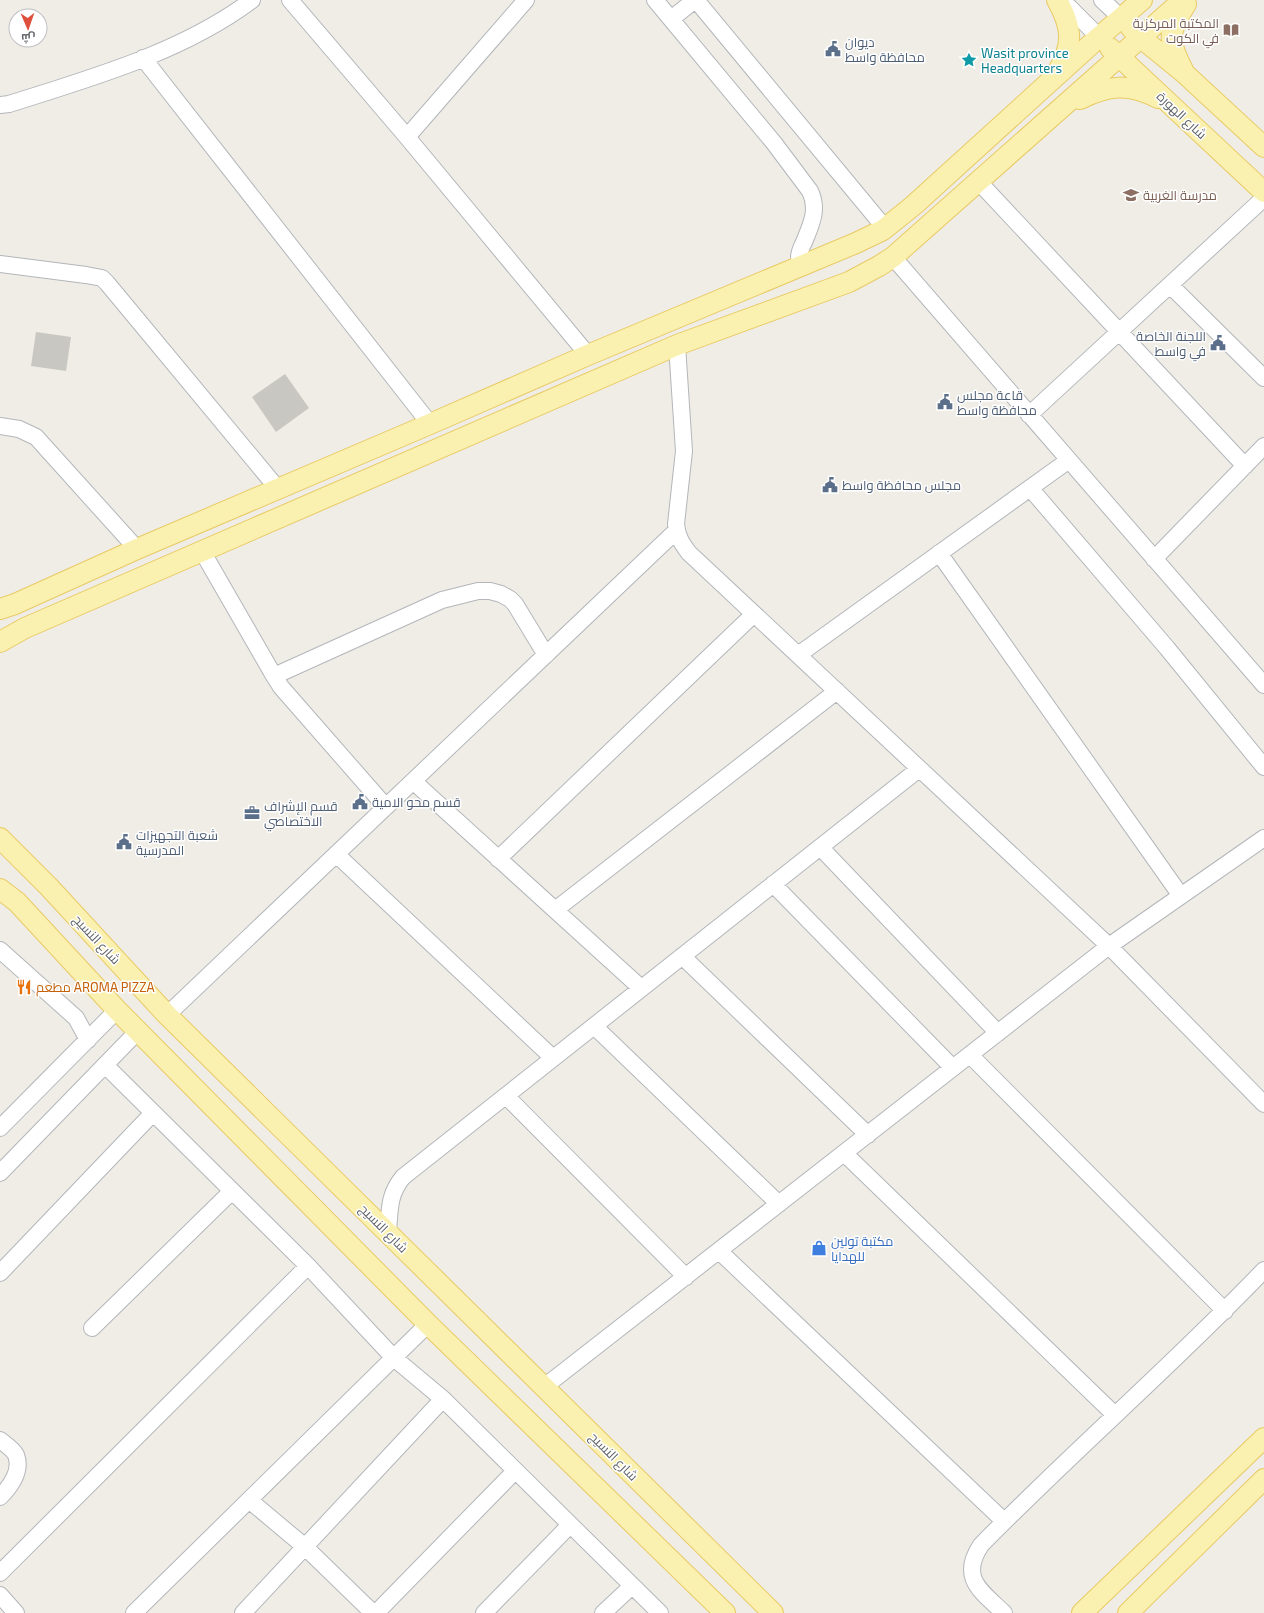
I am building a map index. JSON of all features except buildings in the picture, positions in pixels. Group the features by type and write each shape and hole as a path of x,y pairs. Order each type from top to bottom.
{"main road":[{"path":"1054,78 1065,59 1070,34 1066,16 1057,0"},
{"path":"0,609 15,604 137,549 588,355 872,236 885,228 914,205 1099,37 1142,0"},
{"path":"0,642 25,628 677,345 864,275 892,257 1183,0"},
{"path":"1184,72 1173,49 1172,30 1173,25 1188,0"},
{"path":"1121,18 1140,37 1184,72 1264,146"},
{"name":"شارع الهورة","path":"1099,37 1264,192"},
{"path":"1064,106 1094,92 1116,87 1144,91 1172,105"},
{"path":"830,254 834,270 835,287"},
{"path":"360,454 372,477"},
{"name":"شارع النسيج","path":"0,838 49,887 167,1015 774,1613"},
{"path":"0,889 17,902 117,1010 428,1324 725,1613"},
{"path":"1082,1613 1264,1438"},
{"path":"1128,1613 1264,1479"}],"street":[{"path":"0,105 9,104 71,85 143,58 189,38 221,21 252,0"},
{"path":"290,0 407,137 588,355"},
{"path":"407,137 526,0"},
{"path":"655,0 774,143 814,198 815,207 813,218 799,257 802,266"},
{"path":"671,19 696,0 885,228"},
{"path":"1062,0 1099,37"},
{"path":"1102,0 1121,18"},
{"path":"143,58 430,424"},
{"path":"978,182 1245,466"},
{"path":"1030,415 1264,198"},
{"path":"892,257 1264,685"},
{"path":"0,264 102,278 278,489"},
{"path":"1170,286 1264,378"},
{"path":"677,345 684,451 676,531 679,539 689,553 1109,946 1264,1104"},
{"path":"0,426 19,429 36,437 137,549"},
{"path":"1154,559 1264,446"},
{"path":"798,655 1069,460"},
{"path":"1030,488 1167,648 1264,767"},
{"path":"167,1015 676,531"},
{"path":"202,551 274,676 386,807"},
{"path":"939,553 1181,896"},
{"path":"274,676 442,600 478,591 501,594 510,599 515,604 546,655"},
{"path":"498,858 754,614"},
{"path":"555,910 836,691"},
{"path":"388,1232 390,1201 397,1183 403,1177 919,769"},
{"path":"413,781 641,988"},
{"path":"544,1387 1109,946 1264,838"},
{"path":"820,846 998,1033"},
{"path":"336,854 553,1058"},
{"path":"773,884 953,1068"},
{"path":"0,950 76,1018 88,1040"},
{"path":"682,956 868,1135"},
{"path":"0,1128 117,1010"},
{"path":"594,1026 779,1204"},
{"path":"0,1173 138,1031"},
{"path":"970,1055 1225,1311"},
{"path":"105,1065 308,1266 394,1358 443,1399 660,1613"},
{"path":"506,1096 686,1277"},
{"path":"0,1274 153,1113"},
{"path":"844,1153 1115,1414"},
{"path":"92,1328 232,1191"},
{"path":"719,1251 1004,1521"},
{"path":"0,1573 308,1266"},
{"path":"1004,1613 978,1587 972,1572 972,1562 981,1545 1115,1414 1225,1311 1264,1270"},
{"path":"134,1613 428,1324"},
{"path":"243,1613 443,1399"},
{"path":"0,1440 13,1451 17,1460 15,1475 12,1482 0,1497"},
{"path":"249,1500 304,1546 374,1613 516,1471"},
{"path":"484,1613 570,1525"},
{"path":"603,1613 632,1586"},
{"path":"0,1595 16,1613"}],"place":[{"name":"المكتبة المركزية في الكوت","path":"1231,30"},
{"name":"ديوان محافظة واسط","path":"833,49"},
{"name":"Wasit province Headquarters","path":"969,60"},
{"name":"مدرسة الغربية","path":"1131,195"},
{"name":"اللجنة الخاصة في واسط","path":"1218,343"},
{"name":"قاعة مجلس محافظة واسط","path":"945,402"},
{"name":"مجلس محافظة واسط","path":"830,485"},
{"name":"قسم محو الامية","path":"360,802"},
{"name":"قسم الإشراف الاختصاصي","path":"252,813"},
{"name":"شعبة التجهيزات المدرسية","path":"124,842"},
{"name":"مطعم AROMA PIZZA","path":"24,987"},
{"name":"مكتبة تولين للهدايا","path":"819,1248"}]}
